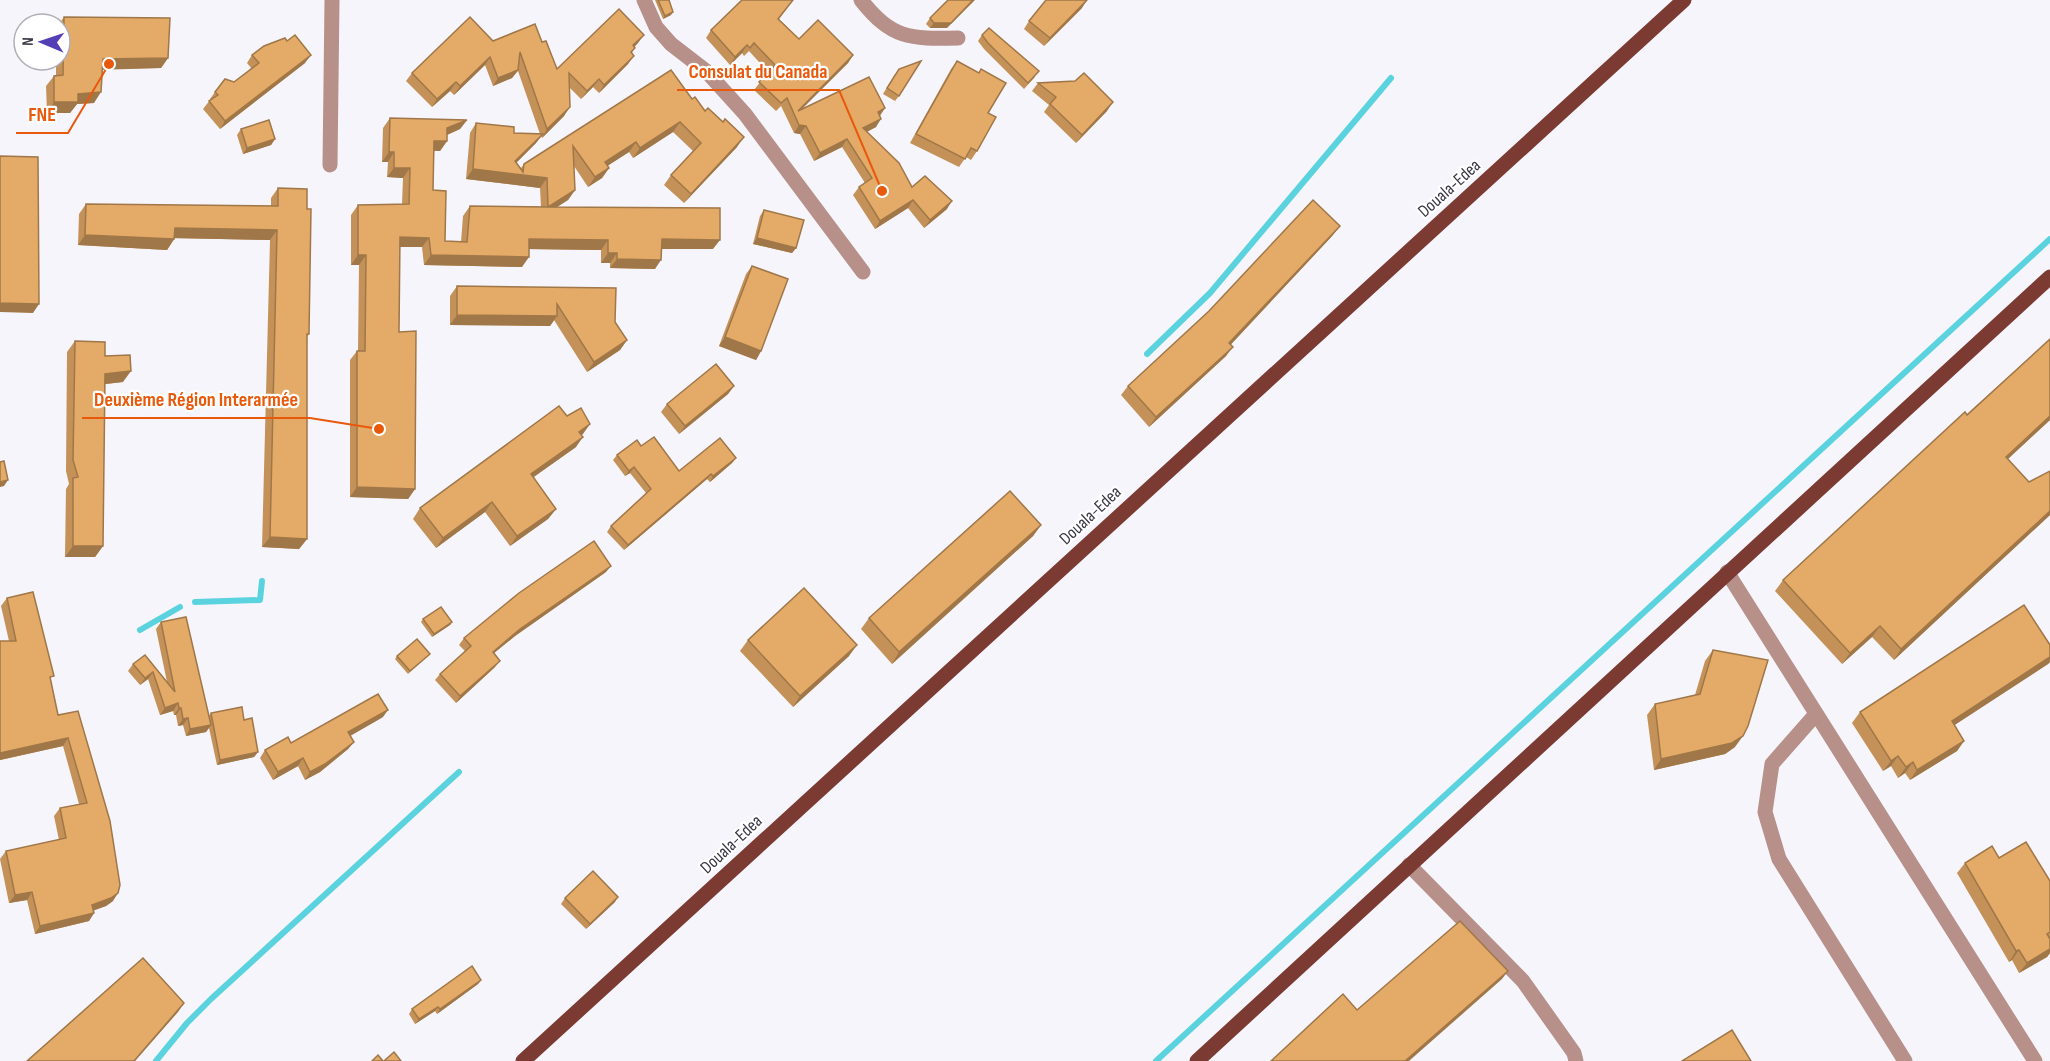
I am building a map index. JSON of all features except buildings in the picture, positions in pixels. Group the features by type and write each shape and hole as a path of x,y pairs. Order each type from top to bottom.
{"main road":[{"name":"Douala-Edea","path":"523,1061 1684,0"},
{"path":"1197,1061 2050,277"}],"street":[{"path":"330,165 332,0"},
{"path":"644,0 656,27 671,44 706,71 745,114 863,272"},
{"path":"861,0 878,22 893,31 912,36 958,38"},
{"path":"1727,572 2035,1061"},
{"path":"1816,714 1772,764 1765,812 1779,859 1905,1061"},
{"path":"1409,865 1523,981 1574,1053 1576,1061"}],"waterway":[{"path":"1147,354 1210,293 1391,78"},
{"path":"1156,1061 2050,239"},
{"path":"195,602 260,600 262,581"},
{"path":"140,630 180,607"},
{"path":"156,1061 187,1023 211,999 459,772"}],"place":[{"name":"FNE","path":"109,64"},
{"name":"Consulat du Canada","path":"882,191"},
{"name":"Deuxième Région Interarmée","path":"379,429"}]}
